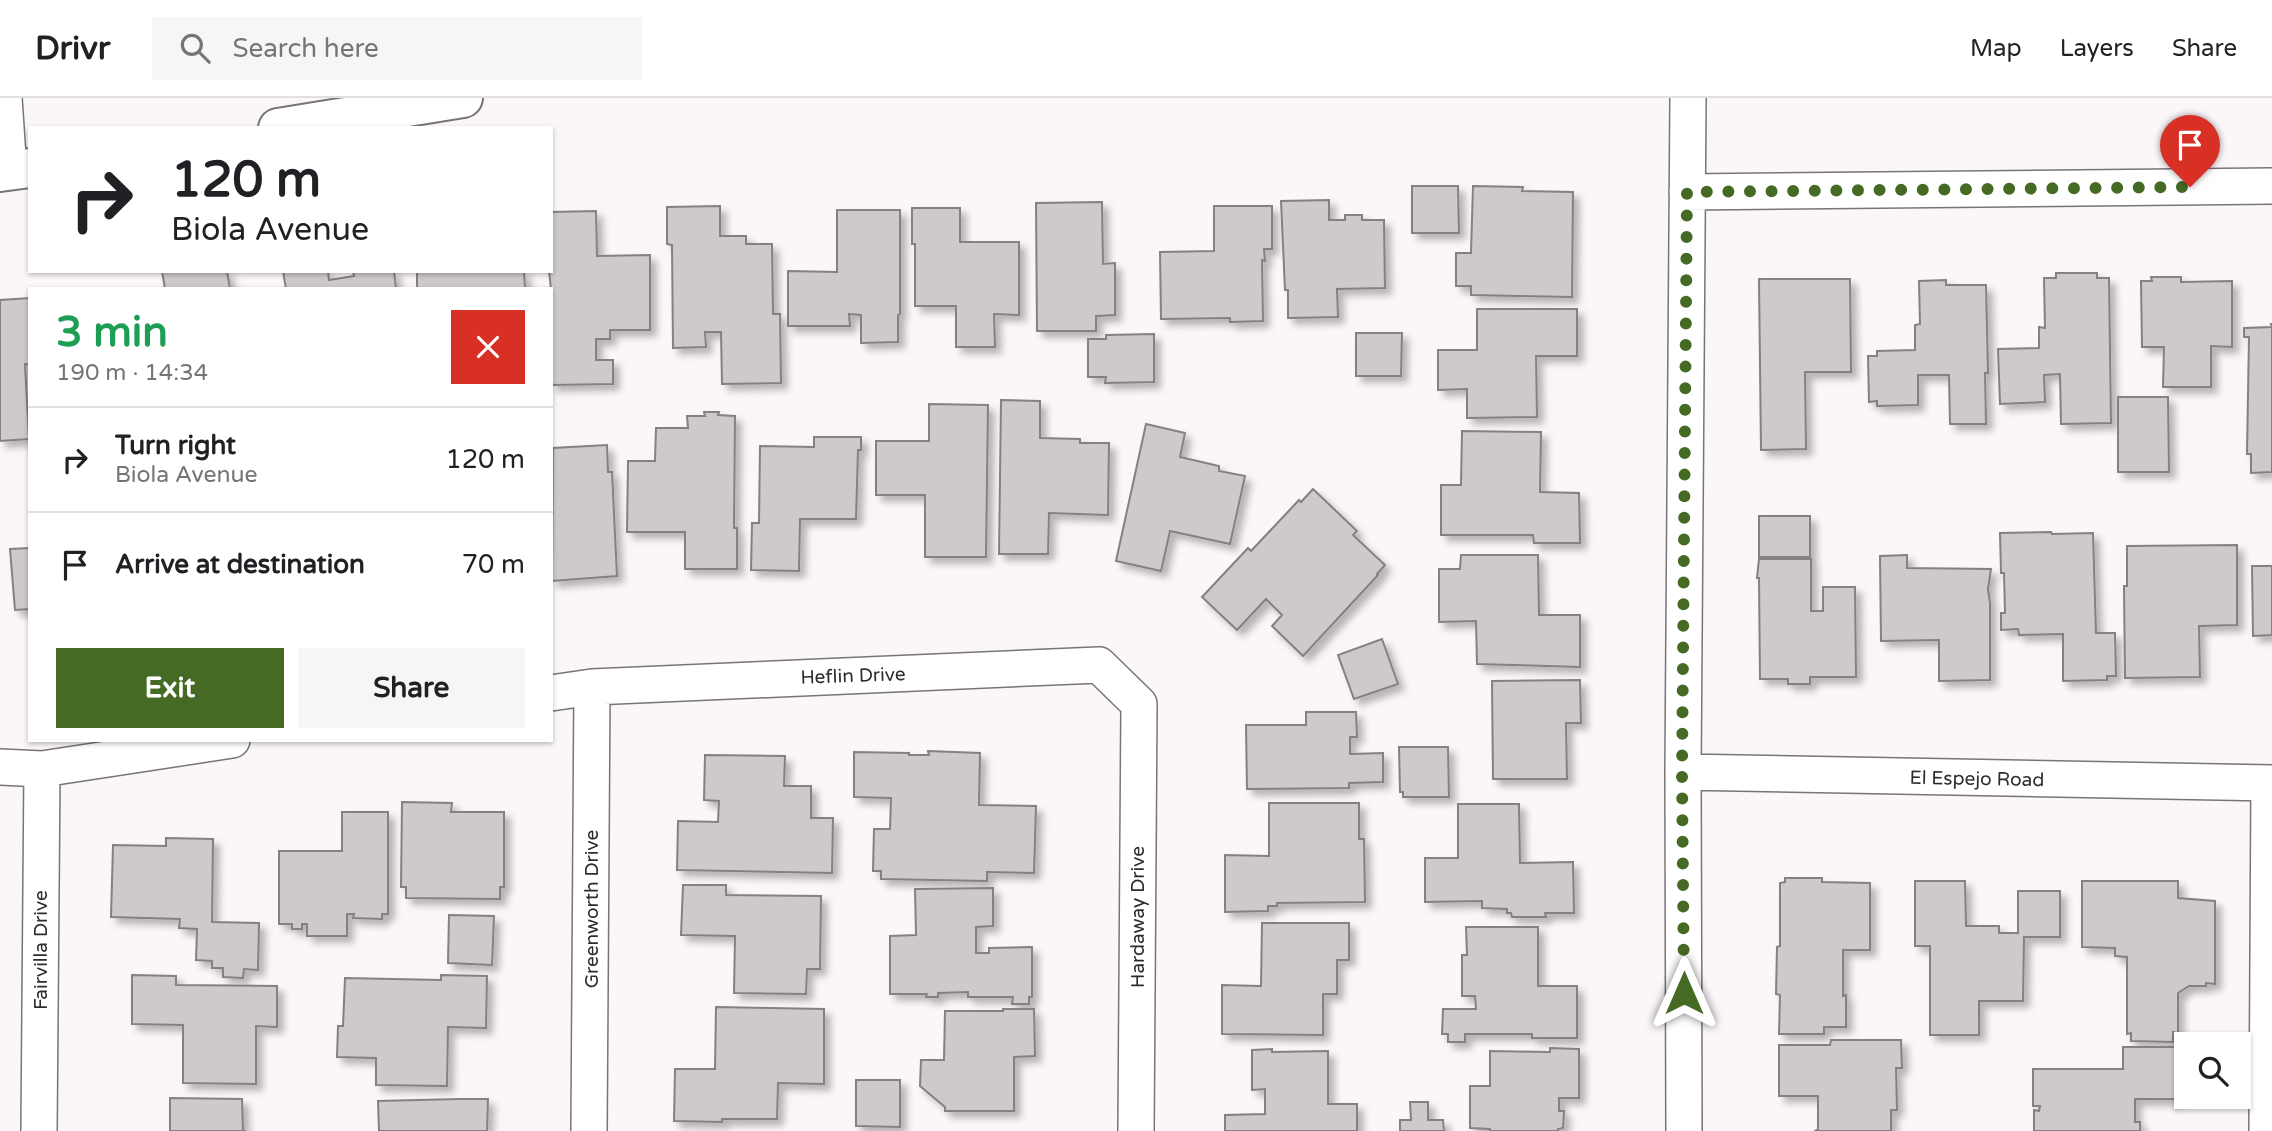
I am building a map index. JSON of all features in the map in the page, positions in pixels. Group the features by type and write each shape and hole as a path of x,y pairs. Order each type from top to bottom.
{"street":[{"path":"4,98 13,170"},
{"path":"290,126 463,98"},
{"path":"1684,1131 1682,772 1688,98"},
{"path":"1687,192 2272,186"},
{"name":"Heflin Drive","path":"553,693 592,687 1099,665 1139,704"},
{"name":"Greenworth Drive","path":"589,1131 592,687"},
{"name":"Hardaway Drive","path":"1136,1131 1139,704"},
{"path":"0,767 42,769 219,742"},
{"name":"Fairvilla Drive","path":"39,1131 42,769"},
{"name":"El Espejo Road","path":"1682,772 2271,783"},
{"path":"2267,1131 2271,783"}],"building":[{"path":"1412,186 1458,186 1459,233 1412,233"},
{"path":"1473,186 1573,192 1572,297 1471,295 1471,286 1456,286 1456,253 1471,253"},
{"path":"1329,200 1329,220 1345,220 1345,215 1362,215 1362,220 1384,220 1385,288 1337,289 1338,317 1288,318 1281,201"},
{"path":"1102,202 1103,264 1115,263 1115,315 1096,316 1096,331 1037,331 1036,203"},
{"path":"720,206 720,236 746,236 746,244 772,244 773,314 780,314 781,383 722,384 721,332 705,332 706,347 673,348 672,245 667,244 667,207"},
{"path":"1214,206 1272,206 1272,249 1264,249 1265,261 1262,260 1263,321 1230,322 1230,318 1161,319 1160,252 1214,251"},
{"path":"912,208 960,208 960,242 1019,242 1019,315 994,314 995,347 956,347 956,306 915,306"},
{"path":"837,210 900,210 898,342 861,343 861,315 849,314 850,326 788,326 788,271 837,272"},
{"path":"596,211 597,256 650,255 650,330 610,330 610,339 596,339 596,360 613,360 613,384 553,385 553,287 551,287 549,273 553,273 553,212"},
{"path":"162,273 227,273 230,287 165,287"},
{"path":"283,273 328,273 329,280 354,276 353,273 394,273 396,287 286,287"},
{"path":"417,273 524,273 525,287 417,287"},
{"path":"2056,273 2097,273 2097,278 2109,278 2111,423 2061,424 2060,374 2044,375 2045,402 2000,404 1998,349 2039,348 2039,327 2045,328 2044,278 2056,278"},
{"path":"2151,277 2181,277 2181,282 2232,281 2232,347 2211,346 2211,387 2163,387 2164,347 2142,347 2141,281 2152,281"},
{"path":"1759,279 1850,279 1851,372 1805,372 1806,449 1761,450"},
{"path":"1946,280 1946,285 1986,285 1986,424 1950,424 1949,375 1918,375 1918,405 1877,406 1877,401 1869,402 1868,356 1877,356 1877,351 1915,350 1915,325 1920,324 1919,281"},
{"path":"28,298 28,364 25,364 28,439 0,441 0,300"},
{"path":"1477,309 1577,309 1577,356 1536,356 1537,417 1467,418 1467,389 1438,390 1438,350 1477,350"},
{"path":"2272,327 2272,472 2251,473 2251,454 2247,454 2249,337 2244,337 2244,328"},
{"path":"1356,333 1402,333 1401,376 1356,376"},
{"path":"1154,334 1154,382 1105,383 1106,377 1088,377 1088,339 1106,339 1106,335"},
{"path":"2118,397 2168,397 2169,472 2118,472"},
{"path":"1001,400 1040,401 1040,438 1109,443 1108,515 1049,513 1048,554 999,554"},
{"path":"929,404 988,405 986,557 925,557 925,495 876,495 876,441 929,441"},
{"path":"704,412 735,416 734,528 737,528 737,569 685,569 685,532 627,532 628,461 655,461 656,428 688,428 687,416 705,416"},
{"path":"1146,424 1185,433 1180,457 1219,466 1219,471 1245,476 1230,544 1170,531 1161,571 1116,561"},
{"path":"1462,431 1541,432 1540,492 1579,493 1580,543 1534,543 1533,535 1441,535 1441,485 1461,485"},
{"path":"814,437 861,437 861,450 858,450 856,519 800,519 799,571 751,570 752,523 759,523 760,446 814,447"},
{"path":"607,445 608,472 612,472 617,576 553,581 553,448"},
{"path":"1313,489 1357,531 1353,535 1385,565 1303,656 1272,626 1282,615 1266,599 1237,630 1202,597 1248,548 1251,551 1299,500 1301,502"},
{"path":"1759,516 1810,516 1810,557 1759,557"},
{"path":"2000,533 2093,533 2096,633 2115,633 2116,676 2107,676 2107,680 2063,681 2063,634 2019,635 2018,629 2001,630 2001,613 2005,613"},
{"path":"2237,545 2237,625 2199,626 2200,677 2125,678 2124,586 2127,586 2127,546"},
{"path":"28,548 28,609 15,610 10,549"},
{"path":"1461,555 1538,555 1539,615 1580,615 1580,667 1477,664 1476,621 1439,622 1439,569 1460,569"},
{"path":"1907,555 1907,568 1991,569 1988,589 1990,680 1939,681 1939,640 1881,641 1880,556"},
{"path":"1759,559 1811,559 1811,611 1823,611 1823,587 1855,587 1856,677 1810,677 1810,684 1788,684 1788,679 1760,679 1757,578"},
{"path":"2252,566 2272,566 2272,635 2253,636"},
{"path":"1382,639 1398,684 1354,699 1338,655"},
{"path":"1580,680 1581,723 1566,723 1567,779 1493,779 1492,681"},
{"path":"1306,712 1356,712 1357,737 1350,737 1350,754 1383,753 1383,782 1349,783 1349,788 1247,789 1246,725 1306,725"},
{"path":"1399,747 1448,747 1449,797 1403,797 1403,792 1400,792"},
{"path":"928,751 980,753 979,805 1036,806 1034,873 987,872 987,881 881,879 881,871 873,871 874,829 890,829 891,798 854,797 854,752 929,755"},
{"path":"705,755 785,756 784,786 811,786 811,818 833,818 832,873 677,870 678,821 718,822 719,801 704,800"},
{"path":"402,802 452,803 451,812 504,812 504,887 500,887 500,899 406,898 406,887 401,887"},
{"path":"1269,803 1359,803 1359,839 1364,839 1365,902 1277,903 1277,906 1268,906 1268,911 1225,912 1225,855 1269,856"},
{"path":"1458,804 1519,804 1520,863 1573,862 1574,913 1545,913 1546,917 1512,917 1511,913 1507,913 1507,909 1482,908 1482,901 1425,902 1425,858 1458,858"},
{"path":"342,812 388,812 388,914 382,914 382,919 353,918 354,914 347,914 347,936 307,936 307,924 302,924 302,929 292,929 292,924 279,924 279,851 342,851"},
{"path":"166,838 213,839 212,922 259,923 258,970 244,969 243,978 223,977 223,968 212,968 212,961 196,960 197,929 179,928 180,919 111,917 113,845 166,846"},
{"path":"1785,878 1822,878 1822,882 1870,883 1870,950 1843,950 1846,1027 1824,1027 1824,1034 1779,1034 1777,947 1780,946 1780,883 1785,882"},
{"path":"1915,881 1965,881 1966,926 1999,926 1999,933 2018,933 2018,891 2060,891 2060,937 2024,937 2023,1001 1979,1001 1979,1035 1930,1035 1930,946 1915,946"},
{"path":"2082,881 2178,881 2178,898 2215,901 2215,984 2189,986 2178,993 2178,1032 2173,1032 2173,1042 2131,1041 2131,1033 2127,1034 2127,957 2115,956 2115,948 2082,947"},
{"path":"683,885 726,885 726,895 821,896 820,969 807,969 806,994 734,993 735,936 681,935"},
{"path":"993,888 993,926 976,927 976,953 989,953 989,948 1032,947 1032,997 1029,997 1029,1004 1012,1004 1013,997 968,997 968,992 938,993 938,997 926,997 927,994 890,994 890,936 916,935 915,889"},
{"path":"449,915 494,916 492,965 448,963"},
{"path":"1262,923 1349,923 1349,960 1337,960 1337,994 1323,994 1323,1035 1222,1034 1222,985 1261,986"},
{"path":"1466,927 1538,927 1538,986 1577,986 1577,1038 1532,1038 1532,1034 1465,1034 1465,1042 1448,1042 1448,1034 1442,1034 1443,1009 1476,1009 1475,996 1462,996 1462,955 1467,955"},
{"path":"132,975 176,976 176,985 277,986 277,1027 256,1026 256,1084 183,1083 183,1025 132,1024"},
{"path":"441,975 487,976 486,1028 448,1027 447,1086 376,1085 376,1058 337,1057 338,1026 343,1026 345,978 441,980"},
{"path":"716,1007 824,1009 824,1084 778,1083 777,1119 674,1121 675,1069 715,1069"},
{"path":"1034,1009 1035,1056 1014,1057 1014,1111 945,1111 945,1107 920,1086 921,1060 944,1060 945,1011"},
{"path":"1831,1040 1901,1040 1902,1068 1896,1068 1897,1110 1891,1110 1891,1131 1815,1131 1818,1129 1818,1096 1779,1096 1779,1045 1830,1045"},
{"path":"2123,1047 2174,1047 2174,1099 2135,1099 2135,1122 2140,1122 2140,1131 2034,1131 2034,1110 2039,1111 2040,1106 2033,1106 2033,1069 2123,1069"},
{"path":"1550,1048 1579,1049 1579,1098 1559,1098 1559,1111 1564,1111 1563,1128 1558,1131 1490,1131 1470,1128 1470,1086 1490,1086 1490,1051 1550,1052"},
{"path":"1272,1049 1272,1052 1328,1051 1328,1104 1357,1104 1357,1131 1225,1131 1225,1115 1265,1114 1265,1089 1252,1090 1252,1050"},
{"path":"856,1080 900,1080 900,1127 856,1126"},
{"path":"170,1098 242,1099 243,1131 170,1131"},
{"path":"488,1099 487,1131 379,1131 378,1101"},
{"path":"1410,1102 1428,1102 1428,1120 1443,1120 1444,1131 1400,1131 1400,1120 1411,1120"}],"route":[{"path":"1684,993 1682,772 1687,192 2190,187"}]}
